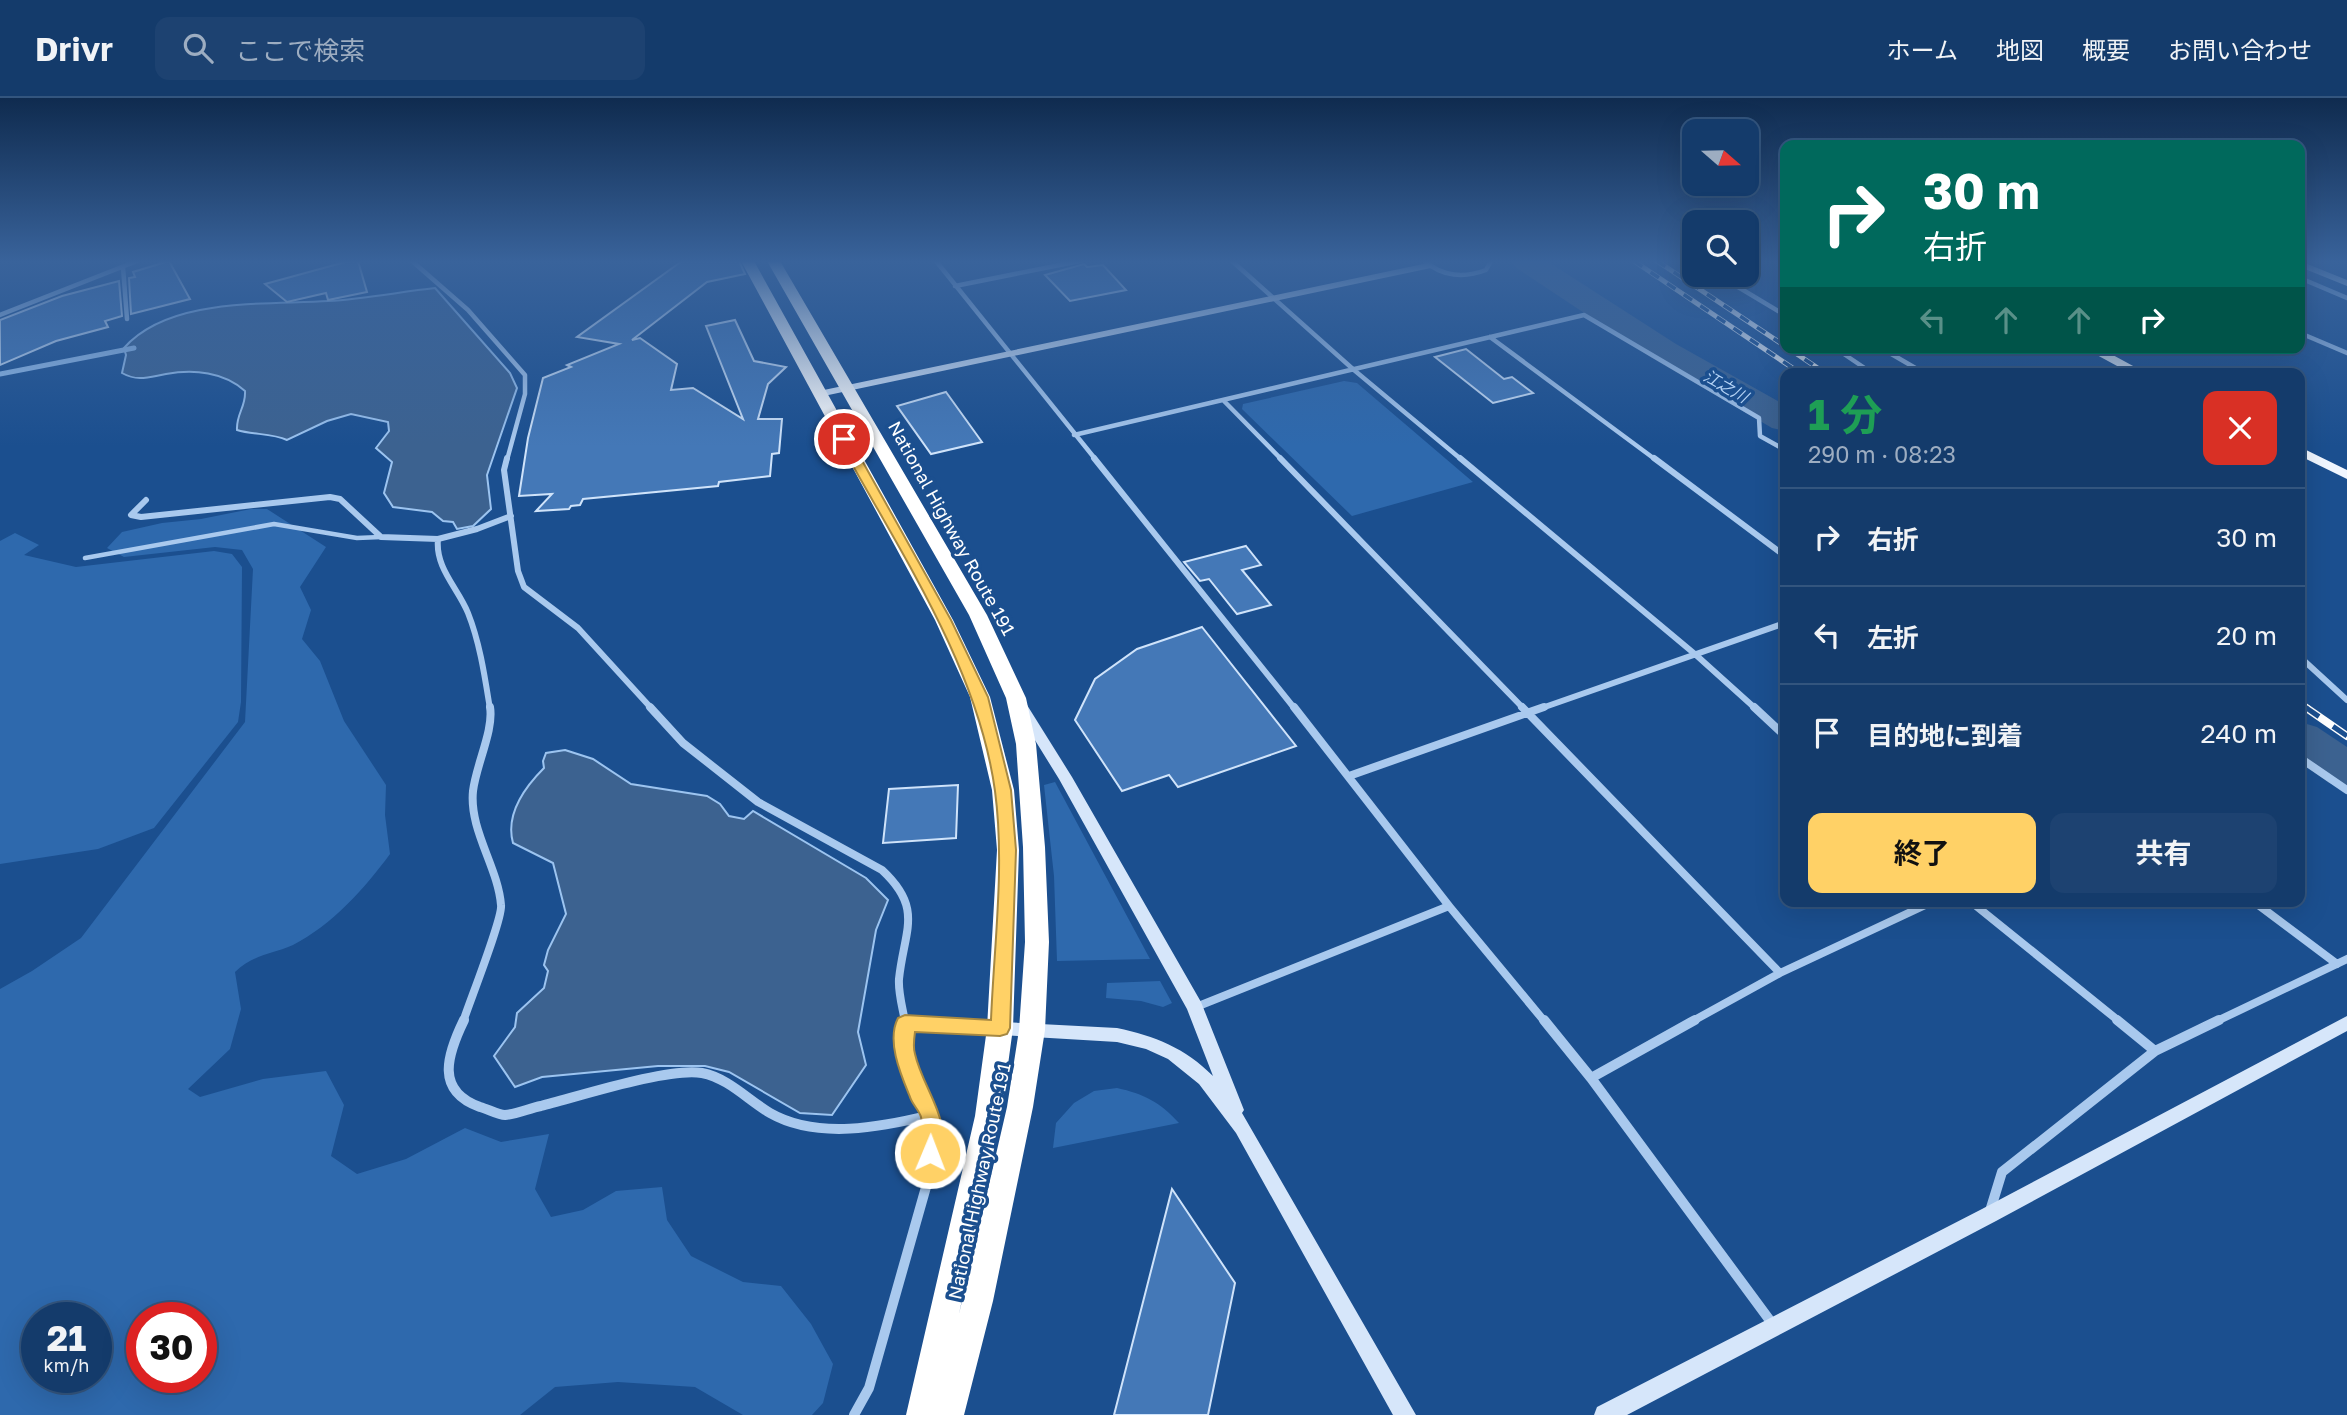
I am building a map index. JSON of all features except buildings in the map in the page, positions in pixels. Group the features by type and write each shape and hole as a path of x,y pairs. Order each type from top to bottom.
{"highway":[{"name":"National Highway Route 191","path":"780,322 944,620 980,697 1003,790 1007,850 1000,1028 988,1115 922,1415"},
{"name":"National Highway Route 191","path":"809,322 978,615 1016,698 1026,744 1034,847 1037,942 1032,1030 1020,1107 978,1301 948,1415"}],"main road":[{"path":"2102,354 2130,368"},
{"path":"2305,454 2347,475"}],"street":[{"path":"479,322 525,375 525,394 504,470 518,571 524,587 578,628 683,743 758,802 882,870 898,885 908,904 908,931 900,982 905,1053 920,1097 931,1115 930,1173 869,1388 854,1415"},
{"path":"984,322 1349,776 1449,906 1591,1078 1774,1327"},
{"path":"819,394 1163,322"},
{"path":"1300,322 1696,656 1780,732"},
{"path":"1074,435 1552,322"},
{"path":"1597,322 1759,418 1760,436 1780,447"},
{"path":"2305,335 2347,353"},
{"path":"1490,337 1780,552"},
{"path":"1844,354 1865,368"},
{"path":"1891,354 1915,368"},
{"path":"1224,401 1780,974"},
{"path":"146,500 131,515 141,517 330,497 340,499 382,537 438,539 477,529 511,516"},
{"path":"438,539 437,548 443,569 468,612 492,719 480,755 473,793 475,813 502,907 467,1010 453,1041 449,1071 453,1091 463,1101 504,1115 661,1076 701,1073 729,1084 772,1114 799,1124 839,1128 890,1125 931,1115"},
{"path":"1349,776 1527,712 1696,656 1780,624"},
{"path":"2305,662 2347,700"},
{"path":"1016,698 1065,777 1195,1007 1242,1127"},
{"path":"2305,761 2347,790"},
{"path":"1195,1007 1449,906"},
{"path":"1591,1078 1780,974 1921,907"},
{"path":"1977,907 2155,1051"},
{"path":"2261,907 2337,964"},
{"path":"1989,1215 2002,1172 2155,1051 2347,959"},
{"path":"1605,1415 1989,1215 2347,1023"},
{"path":"905,1024 1116,1035 1157,1046 1174,1054 1205,1079 1242,1127 1405,1415"}],"lane":[{"path":"85,558 274,524 357,538 382,537"}],"shaded area":[{"path":"161,322 465,322 510,373 517,388 487,475 491,509 473,526 457,529 453,522 443,521 432,512 393,507 384,493 392,462 376,448 389,431 388,422 351,414 327,421 287,440 249,433 237,430 245,391 228,380 198,372 138,378 122,373 126,355 124,348 143,332"},
{"path":"1344,381 1357,383 1473,482 1352,516 1242,409 1243,404"},
{"path":"251,509 267,509 326,547 300,587 311,610 302,639 320,661 344,721 386,785 385,815 390,854 359,892 321,927 293,945 256,958 235,972 241,1009 230,1049 188,1089 200,1097 263,1079 326,1071 344,1105 331,1156 357,1174 406,1159 465,1128 501,1142 549,1134 535,1189 551,1217 583,1210 616,1191 662,1187 667,1220 691,1256 743,1282 781,1286 811,1324 833,1364 823,1403 812,1415 743,1415 695,1387 618,1382 555,1387 520,1415 0,1415 0,989 81,938 245,722 253,569 242,550 215,547 124,557 107,548 122,532 162,523 201,519"},
{"path":"15,533 39,545 24,555 76,567 214,551 232,554 242,567 241,702 238,722 154,828 98,849 0,864 0,541"},
{"path":"565,750 593,759 631,784 707,796 720,804 729,816 744,819 753,811 866,878 888,900 876,930 858,1032 866,1065 832,1115 800,1113 729,1072 705,1066 658,1066 542,1077 515,1087 494,1056 515,1027 517,1013 544,988 548,971 544,965 548,950 566,914 553,863 513,843 512,822 523,793 544,768 546,753"},
{"path":"1055,782 1150,959 1057,961 1054,876 1044,785"},
{"path":"1160,981 1172,1003 1163,1007 1141,1001 1106,998 1107,983"},
{"path":"1117,1088 1151,1100 1179,1123 1053,1148 1056,1123 1074,1103 1094,1091"}],"waterway":[{"name":"江之川","path":"1620,322 1664,351 1780,417"},
{"path":"0,374 134,348"},
{"name":"江之川","path":"2305,742 2347,771"}],"railway":[{"path":"1725,322 1793,368"},
{"path":"1750,322 1780,343"},
{"path":"1797,354 1818,368"},
{"path":"2307,708 2347,736"}],"route":[{"path":"844,439 944,620 980,697 1003,790 1007,850 1000,1028 905,1024 905,1053 909,1067 920,1097 931,1115 930,1153"}]}
